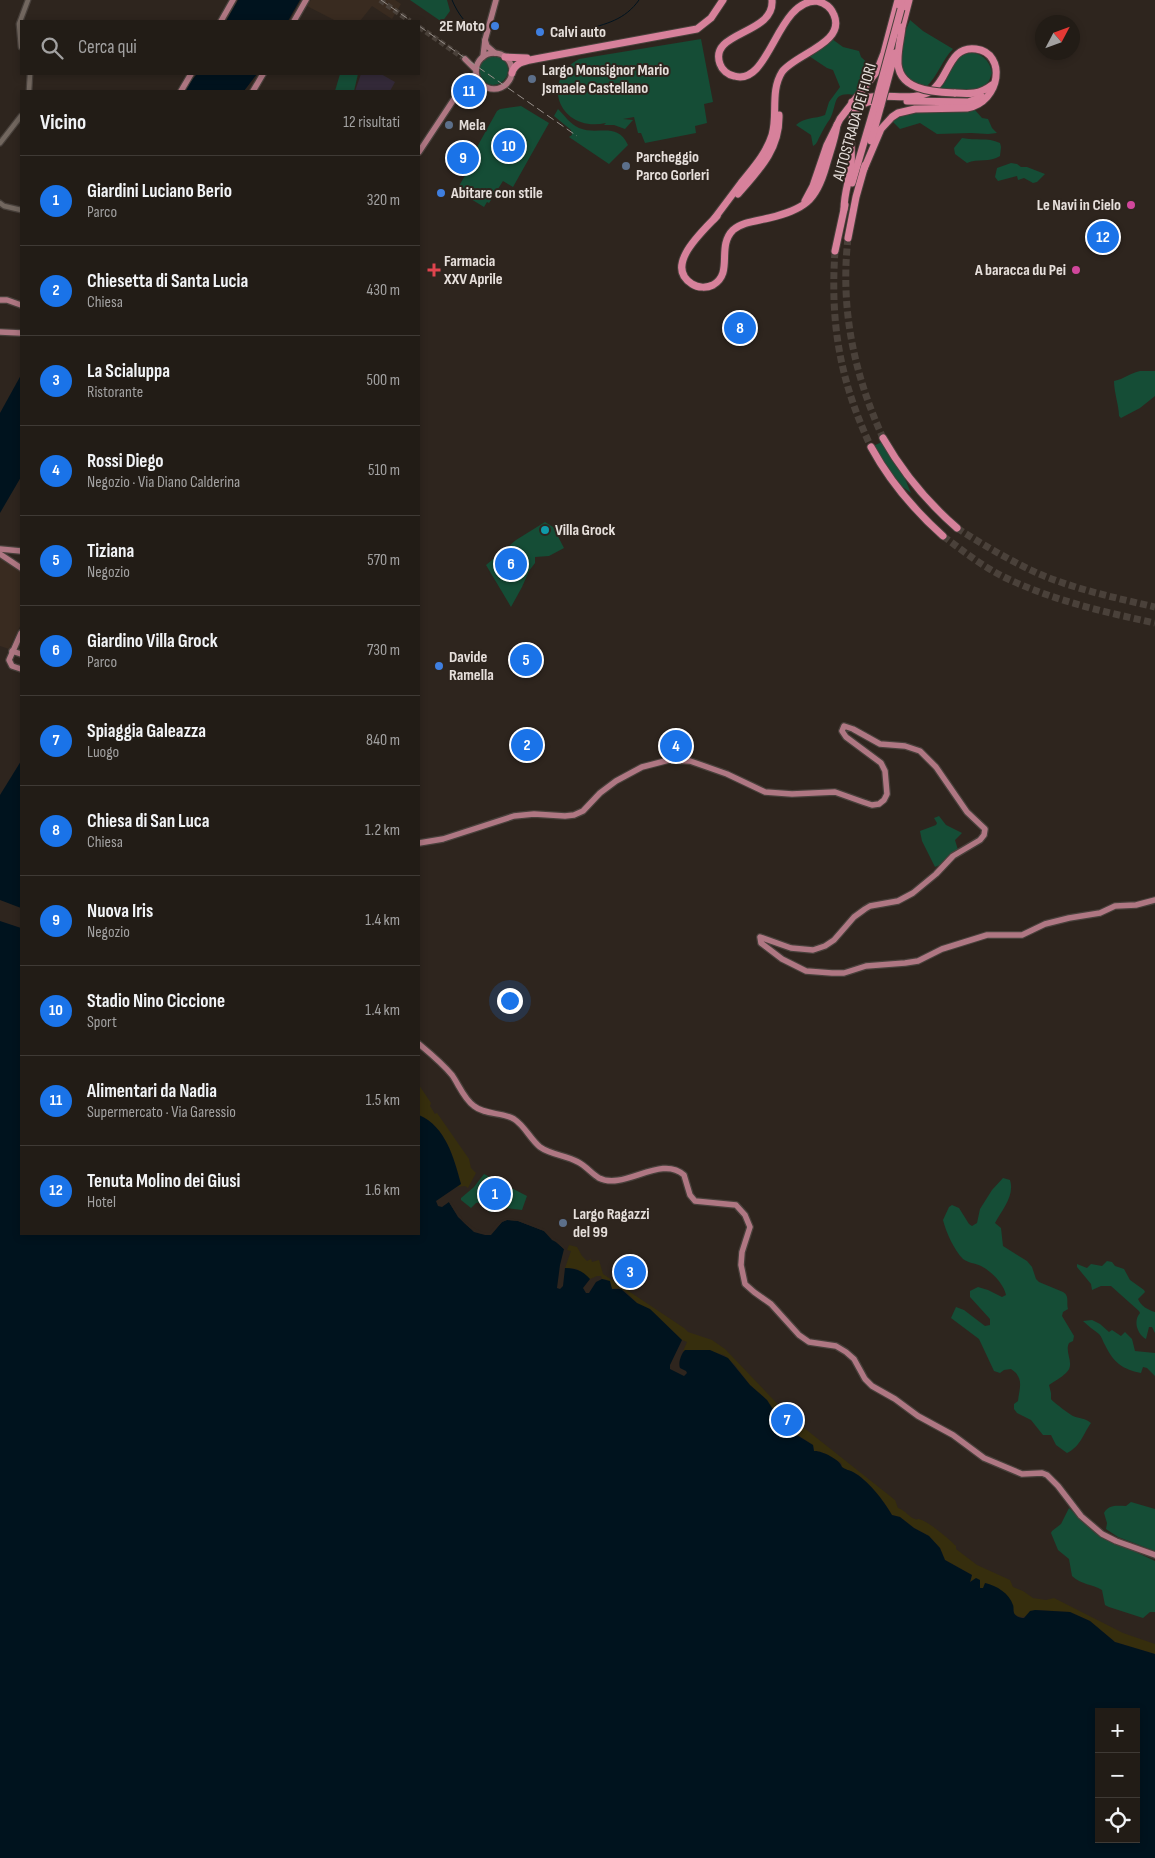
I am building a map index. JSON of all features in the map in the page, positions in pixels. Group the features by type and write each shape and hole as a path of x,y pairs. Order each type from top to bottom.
{"highway":[{"path":"512,73 517,64 535,59 697,29 711,18 723,0"},
{"path":"772,0 772,9 766,19 729,40 721,49 720,63 725,71 732,76 744,77 754,71 782,25 794,9 801,4 810,1 823,3 832,11 836,21 834,30 827,40 795,60 785,69 779,78 776,90 779,124 771,154 742,190 685,253 681,269 686,279 698,287 710,286 722,277 724,246 735,228 742,224 789,212 802,206 810,192 827,144 844,112 872,79 882,62 901,9 898,0"},
{"name":"AUTOSTRADA DEI FIORI","path":"848,238 903,0"},
{"name":"AUTOSTRADA DEI FIORI","path":"835,251 844,209 902,28 901,9 909,0"},
{"path":"902,28 898,60 902,76 912,85 922,90 976,94 982,92 994,82"},
{"path":"852,102 873,96 912,96 927,93 939,84 952,60 960,52 968,49 980,50 989,56 995,66 991,93 985,100 975,106 906,110 892,117 881,130 864,169"},
{"path":"505,57 535,59"},
{"path":"844,209 845,192 851,167 850,122 860,106 878,100 972,101 983,97 994,82"},
{"path":"883,438 912,482 935,508 957,528"},
{"path":"871,447 886,473 906,499 944,536"}],"main road":[{"path":"222,20 233,0"},
{"path":"295,20 306,0"},
{"path":"420,151 476,72 496,0"},
{"path":"466,84 472,82 481,83 490,88 499,88 506,83 512,73 509,61 505,57 494,53 485,40"},
{"path":"481,83 476,72 465,59 474,62 494,53"},
{"path":"182,90 190,75"},
{"path":"254,90 262,75"},
{"path":"0,300 7,300 20,305"},
{"path":"0,332 19,334"},
{"path":"0,549 20,550"},
{"path":"0,554 20,567"},
{"path":"20,635 9,661 12,666 20,669"},
{"path":"18,640 20,646"},
{"path":"12,651 20,654"},
{"path":"420,843 443,839 514,816 534,814 574,815 583,812 600,793 624,777 642,767 669,760 690,761 727,774 764,792 792,794 835,792 872,805 879,804 887,794 886,778 881,763 846,737 842,731 844,726 880,744 905,746 920,751 936,767 967,812 985,829 984,835 980,840 954,856 936,874 913,892 898,900 870,906 865,909 854,917 834,940 825,946 812,950 791,948 760,937 761,944 782,960 806,970 832,973 844,973 880,964 905,964 942,949 987,935 1022,935 1045,924 1100,913 1115,906 1136,905 1155,900"},
{"path":"420,1045 440,1061 474,1106 486,1111 505,1114 514,1119 520,1123 540,1147 548,1152 580,1163 598,1178 609,1181 618,1180 656,1170 674,1169 684,1175 690,1195 695,1201 736,1205 745,1215 750,1227 742,1252 741,1265 745,1284 770,1304 799,1335 809,1342 836,1346 846,1352 854,1359 865,1380 872,1386 895,1399 918,1416 953,1435 984,1458 1022,1474 1042,1472 1047,1475 1081,1516 1102,1534 1155,1555"}],"street":[{"path":"20,20 28,0"},
{"path":"20,21 20,36"},
{"path":"29,90 30,75"},
{"path":"0,143 20,117"},
{"path":"0,203 4,206 20,210"}],"shaded area":[{"path":"311,0 395,0 401,4 392,19 372,6 361,20 334,20 307,6"},
{"path":"361,75 383,75 395,82 391,90 355,90"},
{"path":"0,557 20,569 20,626 9,649 0,646"}],"green space":[{"path":"410,0 447,0 450,11 442,22"},
{"path":"910,20 923,31 953,49 926,87 916,84 908,78 903,71 901,63 904,35"},
{"path":"701,39 713,102 704,104 707,123 695,126 696,133 645,143 641,133 638,133 634,117 623,119 633,120 625,129 614,125 604,125 606,123 590,124 577,120 567,113 560,103 558,92 560,80 567,68 579,59"},
{"path":"832,39 843,47 859,51 861,57 875,70 855,95 842,95 836,100 830,119 817,143 813,146 811,135 796,125 806,119 825,115 829,102 840,87 833,70 809,56"},
{"path":"965,52 975,53 986,60 992,73 989,81 980,90 953,91 939,88 955,61"},
{"path":"493,55 504,59 508,70 504,81 493,85 482,81 478,70 482,59"},
{"path":"340,75 358,75 354,90 335,90"},
{"path":"521,106 549,123 513,187 503,181 489,203 487,202 484,207 461,193 463,189 459,186 470,167 467,165 497,111"},
{"path":"558,109 570,122 579,128 593,131 613,131 624,138 628,145 609,164 569,137 572,135 571,130 554,116"},
{"path":"975,110 982,118 988,119 992,128 997,133 937,134 920,123 900,129 892,121 907,113"},
{"path":"962,138 991,140 1000,143 1000,156 967,163 955,154 954,148"},
{"path":"1011,163 1045,174 1037,182 1033,183 1024,178 1018,180 1017,176 998,181 995,177 997,168"},
{"path":"1140,371 1155,371 1155,396 1140,408 1121,418 1119,416 1114,381"},
{"path":"882,442 903,474 911,493 895,481 873,446"},
{"path":"545,522 553,527 564,548 549,556 535,557 535,563 511,607 486,565 516,540"},
{"path":"939,816 946,825 962,833 955,840 958,850 942,864 935,867 922,841 920,831 936,825 937,823 934,818"},
{"path":"484,1174 527,1196 522,1210 506,1208 489,1212 488,1208 481,1203 476,1203 471,1208 461,1200"},
{"path":"1003,1178 1010,1180 1011,1192 995,1223 1001,1228 1003,1246 1027,1261 1039,1282 1063,1292 1067,1298 1068,1309 1063,1312 1062,1316 1074,1336 1073,1341 1069,1343 1068,1347 1070,1366 1064,1375 1049,1385 1051,1399 1071,1415 1091,1423 1079,1443 1067,1453 1056,1445 1051,1435 1043,1435 1031,1420 1017,1413 1014,1409 1014,1404 1018,1401 1020,1384 1020,1380 1015,1372 1011,1369 1000,1373 994,1371 979,1339 951,1318 956,1307 964,1310 985,1326 990,1325 990,1319 970,1297 970,1291 978,1287 1002,1297 1006,1295 1000,1282 989,1271 963,1259 956,1251 943,1220 949,1207 952,1205 959,1208 969,1224 972,1226 977,1223 980,1209 992,1190"},
{"path":"1107,1261 1124,1269 1130,1280 1144,1290 1145,1292 1138,1299 1141,1304 1155,1312 1155,1333 1152,1327 1149,1327 1146,1339 1140,1334 1136,1323 1139,1311 1111,1286 1101,1286 1092,1290 1091,1284 1077,1267 1077,1264 1087,1268 1091,1264 1102,1266"},
{"path":"1092,1320 1109,1332 1112,1330 1121,1336 1125,1332 1132,1339 1135,1351 1155,1353 1155,1376 1147,1368 1143,1367 1141,1373 1124,1367 1115,1361 1100,1335 1083,1321"},
{"path":"1131,1502 1155,1509 1155,1551 1118,1537 1106,1529 1107,1523 1104,1513 1106,1510 1114,1506 1126,1506"},
{"path":"1069,1508 1095,1533 1155,1561 1155,1612 1150,1612 1143,1618 1109,1607 1105,1605 1102,1590 1072,1576 1069,1559 1058,1550 1051,1533 1061,1524"}],"sand":[{"path":"420,1086 431,1103 430,1106 435,1114 437,1113 469,1159 471,1168 476,1173 468,1188 465,1186 457,1187 461,1184 448,1144 436,1127 420,1116"},
{"path":"569,1245 577,1247 587,1261 591,1259 592,1262 599,1260 603,1274 688,1332 712,1340 725,1349 789,1416 895,1500 898,1508 913,1518 923,1520 933,1527 956,1546 956,1549 977,1565 1010,1580 1013,1587 1033,1598 1046,1600 1054,1598 1123,1633 1155,1644 1155,1654 1115,1642 1090,1621 1070,1612 1035,1610 1022,1617 1014,1614 1011,1603 1005,1595 986,1583 983,1589 970,1583 972,1575 945,1560 940,1548 929,1536 914,1528 900,1517 892,1515 880,1497 864,1479 842,1467 841,1463 831,1457 814,1451 813,1445 783,1425 767,1400 750,1385 734,1364 724,1355 705,1350 683,1351 687,1342 682,1340 654,1313 637,1303 625,1291 618,1288 612,1289 606,1279 602,1279 601,1276 590,1279 577,1269 565,1268 571,1251 567,1250"}],"water":[{"path":"238,0 300,0 289,20 227,20"},
{"path":"196,75 256,75 245,90 184,90"},
{"path":"20,377 20,479 0,513 0,413"},
{"path":"20,763 20,908 0,900 0,795"},
{"path":"0,921 20,928 20,1235 420,1235 420,1116 436,1127 448,1144 461,1184 436,1201 438,1206 442,1207 449,1202 466,1225 484,1234 491,1234 502,1222 507,1220 518,1221 544,1231 564,1249 557,1288 560,1289 563,1286 565,1268 579,1270 590,1279 583,1288 586,1293 589,1293 596,1282 602,1279 610,1281 612,1289 621,1289 637,1303 650,1309 682,1340 670,1365 670,1369 684,1376 687,1373 679,1366 680,1359 685,1350 710,1350 728,1358 750,1385 767,1400 783,1425 779,1432 779,1437 781,1438 787,1429 813,1445 814,1451 830,1456 838,1461 842,1467 859,1476 875,1491 892,1515 900,1517 914,1528 929,1536 940,1548 945,1560 972,1575 970,1582 976,1578 980,1580 980,1588 983,1588 985,1583 998,1588 1006,1594 1017,1616 1024,1618 1030,1611 1035,1610 1070,1612 1090,1621 1115,1642 1155,1654 1155,1858 0,1858"}],"pier":[{"path":"451,1201 463,1220 485,1233 490,1232 498,1222 506,1218 523,1220 545,1229 561,1242 567,1250 552,1240 544,1231 518,1221 507,1220 502,1222 491,1235 474,1232 458,1217 449,1202"}],"waterway":[{"path":"452,0 464,20 481,33"},
{"path":"584,30 621,17 634,7 639,0"}],"tunnel":[{"path":"380,0 409,20"},
{"path":"420,28 465,59"},
{"path":"848,238 846,290 852,341 864,390 883,438"},
{"path":"835,251 834,303 840,352 852,399 871,447"},
{"path":"957,528 1006,558 1051,579 1095,593 1155,607"},
{"path":"943,536 988,568 1022,585 1078,604 1155,623"}],"railway":[{"path":"381,0 410,20"},
{"path":"420,27 577,136"}],"place":[{"name":"2E Moto","path":"495,26"},
{"name":"Calvi auto","path":"540,32"},
{"name":"Largo Monsignor Mario Jsmaele Castellano","path":"532,79"},
{"name":"Alimentari da Nadia","path":"469,91"},
{"name":"Mela","path":"449,125"},
{"name":"Stadio Nino Ciccione","path":"509,146"},
{"name":"Nuova Iris","path":"463,158"},
{"name":"Parcheggio Parco Gorleri","path":"626,166"},
{"name":"Abitare con stile","path":"441,193"},
{"name":"Le Navi in Cielo","path":"1131,205"},
{"name":"Tenuta Molino dei Giusi","path":"1103,237"},
{"name":"Farmacia XXV Aprile","path":"434,270"},
{"name":"A baracca du Pei","path":"1076,270"},
{"name":"Chiesa di San Luca","path":"740,328"},
{"name":"Villa Grock","path":"545,530"},
{"name":"Giardino Villa Grock","path":"511,564"},
{"name":"Tiziana","path":"526,660"},
{"name":"Davide Ramella","path":"439,666"},
{"name":"Chiesetta di Santa Lucia","path":"527,745"},
{"name":"Rossi Diego","path":"676,746"},
{"name":"Giardini Luciano Berio","path":"495,1194"},
{"name":"Largo Ragazzi del 99","path":"563,1223"},
{"name":"La Scialuppa","path":"630,1272"},
{"name":"Spiaggia Galeazza","path":"787,1420"}]}
